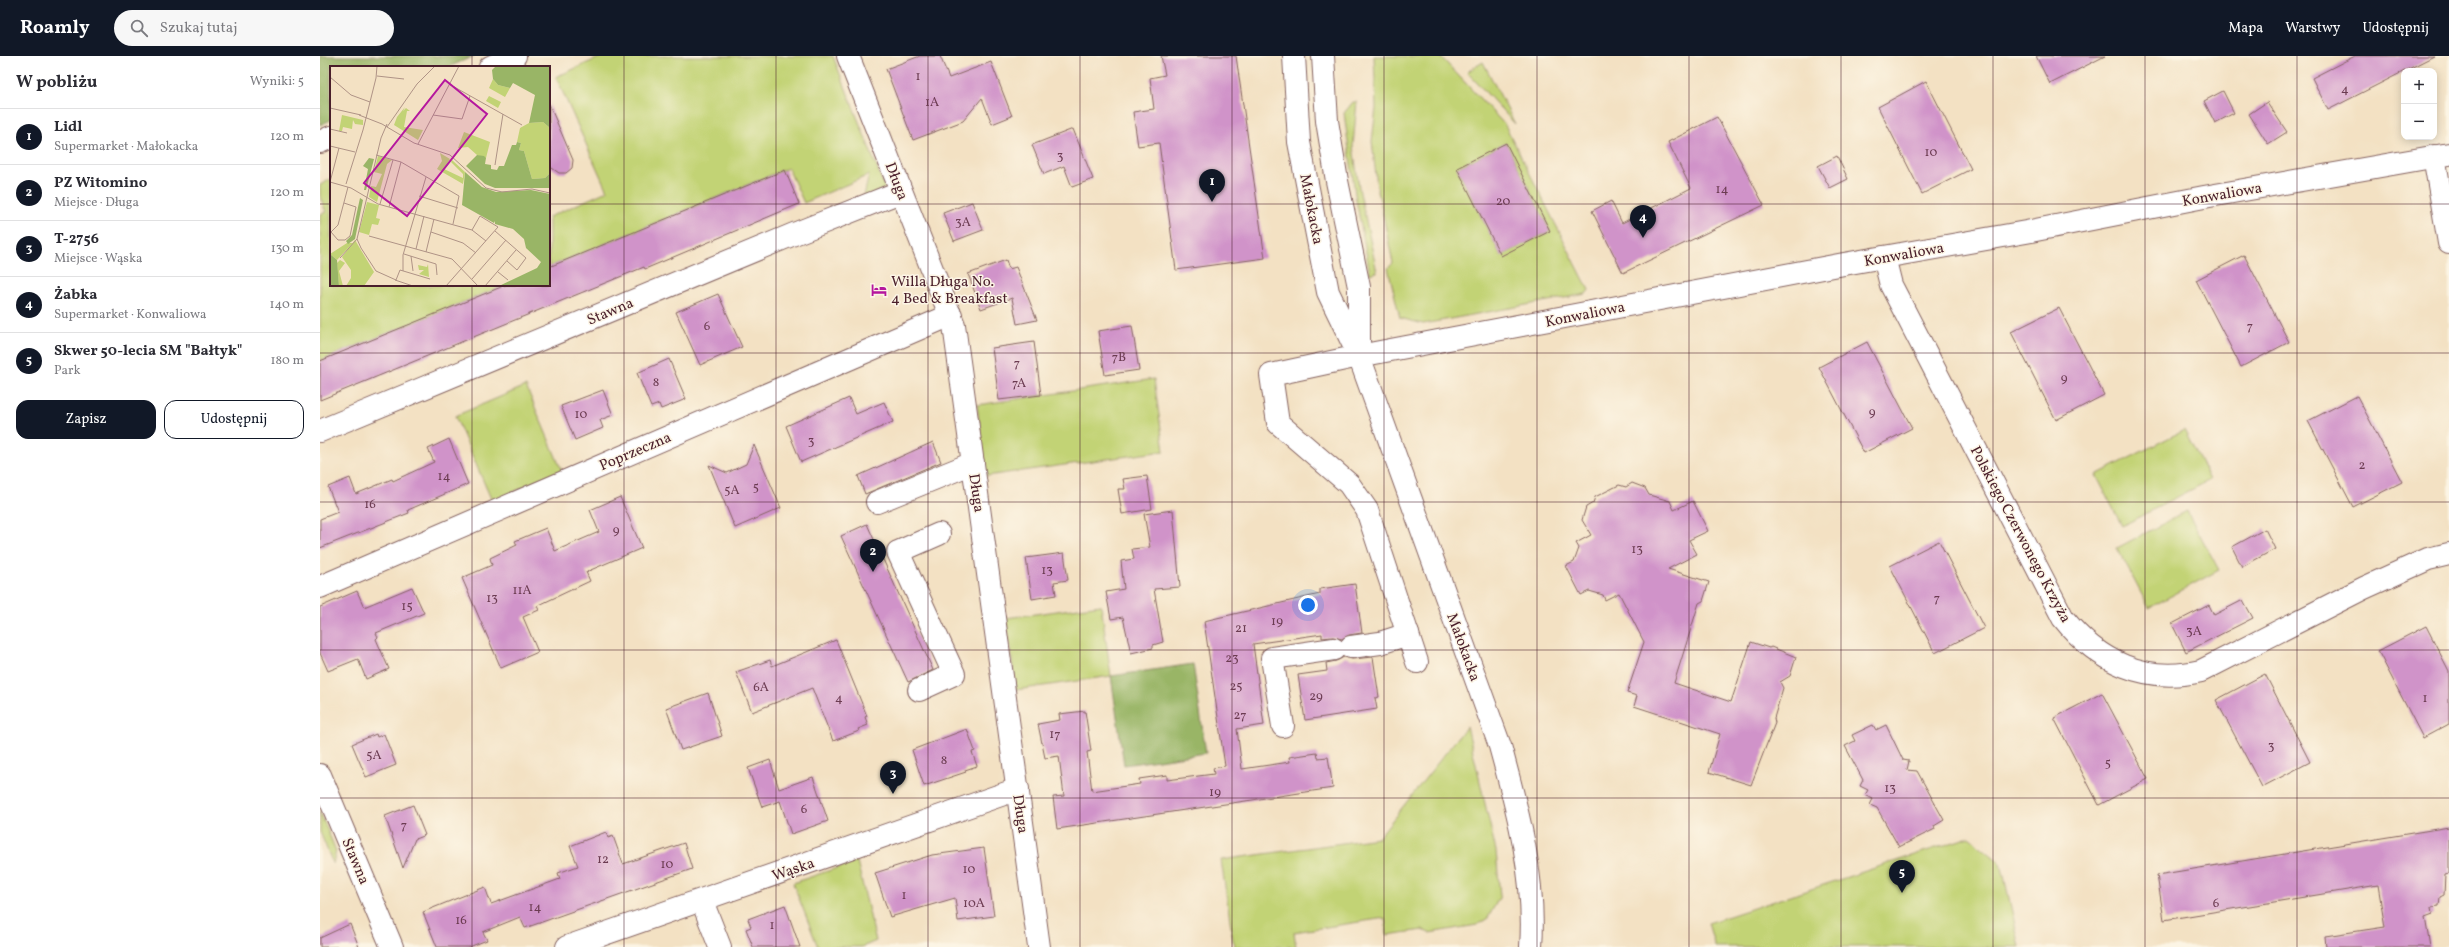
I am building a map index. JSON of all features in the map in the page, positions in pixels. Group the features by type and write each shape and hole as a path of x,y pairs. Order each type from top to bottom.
{"street":[{"path":"492,66 514,56"},
{"name":"Długa","path":"848,56 900,192 954,325 1039,947"},
{"name":"Małokacka","path":"1294,56 1299,142 1328,292 1359,356 1500,746 1515,801 1530,884 1531,947"},
{"name":"Małokacka","path":"1323,56 1327,121 1333,159 1359,287 1359,356"},
{"path":"320,142 330,137"},
{"path":"2442,155 2449,243"},
{"name":"Konwaliowa","path":"1408,634 1367,510 1349,484 1278,423 1271,375 1359,356 1884,257 2026,232 2204,197 2442,155"},
{"name":"Stawna","path":"320,431 794,234 900,192"},
{"name":"Polskiego Czerwonego Krzyża","path":"1884,257 1891,285 2063,618 2079,638 2125,667 2152,674 2184,675 2201,671 2364,588 2428,559 2449,554"},
{"name":"Poprzeczna","path":"320,587 951,315"},
{"path":"876,502 973,463"},
{"path":"919,690 954,674 898,552 939,534"},
{"path":"1283,726 1272,658 1380,643 1408,634 1417,662"},
{"name":"Stawna","path":"320,775 392,947"},
{"name":"Wąska","path":"567,947 1018,790"},
{"path":"702,901 720,947"}],"green space":[{"path":"320,56 474,56 451,66 330,66 330,120 320,125"},
{"path":"603,56 833,56 885,188 863,200 869,175 804,203 788,168 550,267 550,217 607,191 556,77"},
{"path":"1374,56 1440,56 1505,125 1589,290 1586,294 1423,324 1400,318 1388,268 1393,263 1377,186 1372,141 1376,108","holes":["1506,143 1550,231 1501,256 1457,168"]},
{"path":"1483,62 1515,124 1467,72"},
{"path":"1353,102 1357,102 1353,146 1359,188 1377,272 1370,274 1355,194 1344,113"},
{"path":"330,180 330,286 504,286 320,361 320,214 326,212 320,196 320,185"},
{"path":"1154,379 1164,451 986,476 977,405"},
{"path":"526,386 562,471 492,501 455,416"},
{"path":"2184,430 2210,480 2122,526 2096,475"},
{"path":"2187,511 2219,570 2149,608 2117,548"},
{"path":"1101,605 1111,676 1016,690 1006,618"},
{"path":"1193,664 1206,753 1124,765 1111,676"},
{"path":"1467,726 1496,851 1500,896 1488,918 1477,925 1429,933 1423,930 1387,935 1385,918 1294,932 1296,947 1234,947 1221,860 1378,838"},
{"path":"320,812 336,851 333,864 320,832"},
{"path":"1969,837 2001,863 2020,947 1715,947 1708,923"},
{"path":"857,861 876,941 862,947 818,947 793,883"}],"building":[{"path":"920,56 940,56 949,78 991,62 1012,116 992,124 982,98 963,121 913,140 886,69"},
{"path":"1161,56 1236,56 1265,258 1176,270 1159,143 1138,146 1133,112 1154,109 1150,78 1165,75"},
{"path":"2036,56 2105,56 2050,84"},
{"path":"2355,56 2434,56 2410,68 2401,68 2401,73 2328,110 2312,78"},
{"path":"1926,81 1971,169 1922,194 1878,107"},
{"path":"2223,91 2234,113 2215,123 2204,101"},
{"path":"2267,102 2287,132 2268,144 2249,114"},
{"path":"550,106 573,160 572,168 566,173 559,173 550,167"},
{"path":"1717,117 1764,205 1623,273 1592,211 1611,201 1622,223 1691,188 1668,142"},
{"path":"1073,129 1093,179 1072,187 1064,166 1044,174 1032,145"},
{"path":"1506,143 1550,231 1501,256 1457,168"},
{"path":"1837,156 1848,179 1830,188 1818,166"},
{"path":"785,170 799,204 645,269 644,267 320,400 320,361 504,286 550,286 550,267"},
{"path":"972,202 983,230 954,241 943,213"},
{"path":"2244,255 2289,342 2241,367 2196,280"},
{"path":"1006,260 1009,269 1016,267 1037,320 1017,324 1012,298 981,309 968,274"},
{"path":"718,294 742,347 700,365 676,312"},
{"path":"2059,308 2104,395 2056,420 2011,332"},
{"path":"1132,326 1139,370 1105,375 1098,331"},
{"path":"1034,342 1041,395 999,400 992,348"},
{"path":"1867,342 1912,428 1864,453 1819,367"},
{"path":"669,359 686,399 661,409 659,404 651,407 637,373"},
{"path":"603,390 613,415 600,420 603,428 575,440 561,406"},
{"path":"2357,396 2402,482 2353,507 2308,421"},
{"path":"849,398 856,414 884,402 893,422 801,462 786,426"},
{"path":"449,439 468,484 408,510 409,513 320,548 320,519 338,512 328,487 350,478 356,494 392,479 393,481 434,462 428,449"},
{"path":"933,442 941,462 865,494 858,476"},
{"path":"754,445 781,508 735,528 709,465 727,473 746,464"},
{"path":"1147,476 1152,509 1122,514 1118,489 1125,489 1123,479"},
{"path":"1632,483 1645,488 1649,495 1670,501 1674,510 1693,501 1708,531 1689,540 1697,554 1668,569 1709,582 1703,601 1699,603 1674,683 1731,702 1751,642 1769,648 1771,647 1796,657 1790,676 1780,682 1783,688 1774,718 1775,723 1751,785 1709,772 1720,734 1634,706 1637,696 1627,693 1644,642 1619,593 1605,600 1603,595 1589,591 1581,595 1566,566 1574,562 1579,548 1576,543 1591,535 1582,520 1586,507 1593,503 1595,497 1619,485 1626,487"},
{"path":"620,497 642,548 586,572 590,581 537,606 539,610 523,617 538,652 501,668 462,578 492,565 490,558 517,545 515,541 546,528 555,551 599,532 590,510"},
{"path":"1173,510 1180,587 1154,589 1163,642 1153,645 1153,648 1131,653 1123,617 1111,619 1106,592 1124,589 1121,561 1134,559 1132,549 1150,547 1144,514"},
{"path":"867,524 933,670 908,682 841,536"},
{"path":"2265,529 2275,549 2242,567 2232,547"},
{"path":"1939,541 1984,628 1935,653 1890,566"},
{"path":"1064,553 1068,580 1054,582 1056,595 1032,599 1026,558"},
{"path":"1355,584 1362,633 1349,635 1342,639 1333,637 1322,638 1322,634 1253,644 1264,725 1237,729 1242,769 1290,762 1289,757 1317,753 1318,758 1328,757 1333,788 1057,829 1053,797 1064,796 1059,756 1045,758 1038,724 1060,720 1059,714 1085,711 1091,751 1087,752 1092,791 1140,784 1139,779 1167,775 1167,780 1214,774 1213,768 1225,766 1204,621 1320,594 1320,589"},
{"path":"412,587 424,613 376,633 378,637 376,639 389,669 366,679 358,659 328,671 320,653 320,607 357,591 364,607"},
{"path":"2243,600 2253,618 2186,652 2172,624 2209,605 2214,615"},
{"path":"2426,626 2449,671 2449,724 2423,738 2378,651"},
{"path":"836,640 867,716 865,717 868,725 858,729 859,731 833,741 812,688 752,712 736,672 770,660 772,666"},
{"path":"1344,657 1352,659 1373,657 1379,697 1375,698 1377,709 1305,720 1298,675 1327,671 1326,663 1336,661"},
{"path":"2265,674 2310,762 2262,787 2216,700"},
{"path":"708,693 722,736 681,750 666,708"},
{"path":"2102,693 2148,779 2099,805 2054,718"},
{"path":"1873,725 1876,730 1886,725 1903,760 1909,761 1907,770 1917,771 1944,820 1934,826 1935,829 1899,847 1877,808 1870,805 1873,799 1865,795 1868,790 1860,786 1863,780 1845,746 1855,741 1852,735"},
{"path":"967,729 975,751 972,752 977,766 965,770 966,772 924,786 912,750"},
{"path":"376,734 377,737 384,734 396,765 366,777 352,744"},
{"path":"770,760 779,789 813,777 828,821 791,834 780,801 762,807 748,768"},
{"path":"413,805 425,835 415,839 403,868 385,816"},
{"path":"2449,827 2449,874 2445,875 2444,895 2440,897 2439,906 2432,907 2433,914 2425,917 2430,947 2326,947 2325,936 2385,927 2378,885 2164,920 2157,875"},
{"path":"606,832 608,838 613,836 623,864 684,843 692,869 525,928 520,917 483,932 487,940 469,947 437,947 423,912 485,887 491,904 560,879 558,873 578,866 570,846"},
{"path":"984,848 994,916 958,921 955,898 890,917 875,873 932,855"},
{"path":"785,905 800,947 753,947 746,929 751,927 748,919"},
{"path":"350,924 359,947 320,947 320,938"}],"place":[{"name":"Lidl","path":"1212,202"},
{"name":"Żabka","path":"1643,238"},
{"name":"Willa Długa No. 4 Bed & Breakfast","path":"879,290"},
{"name":"PZ Witomino","path":"873,572"},
{"name":"T-2756","path":"893,794"},
{"name":"Skwer 50-lecia SM \"Bałtyk\"","path":"1902,893"}]}
